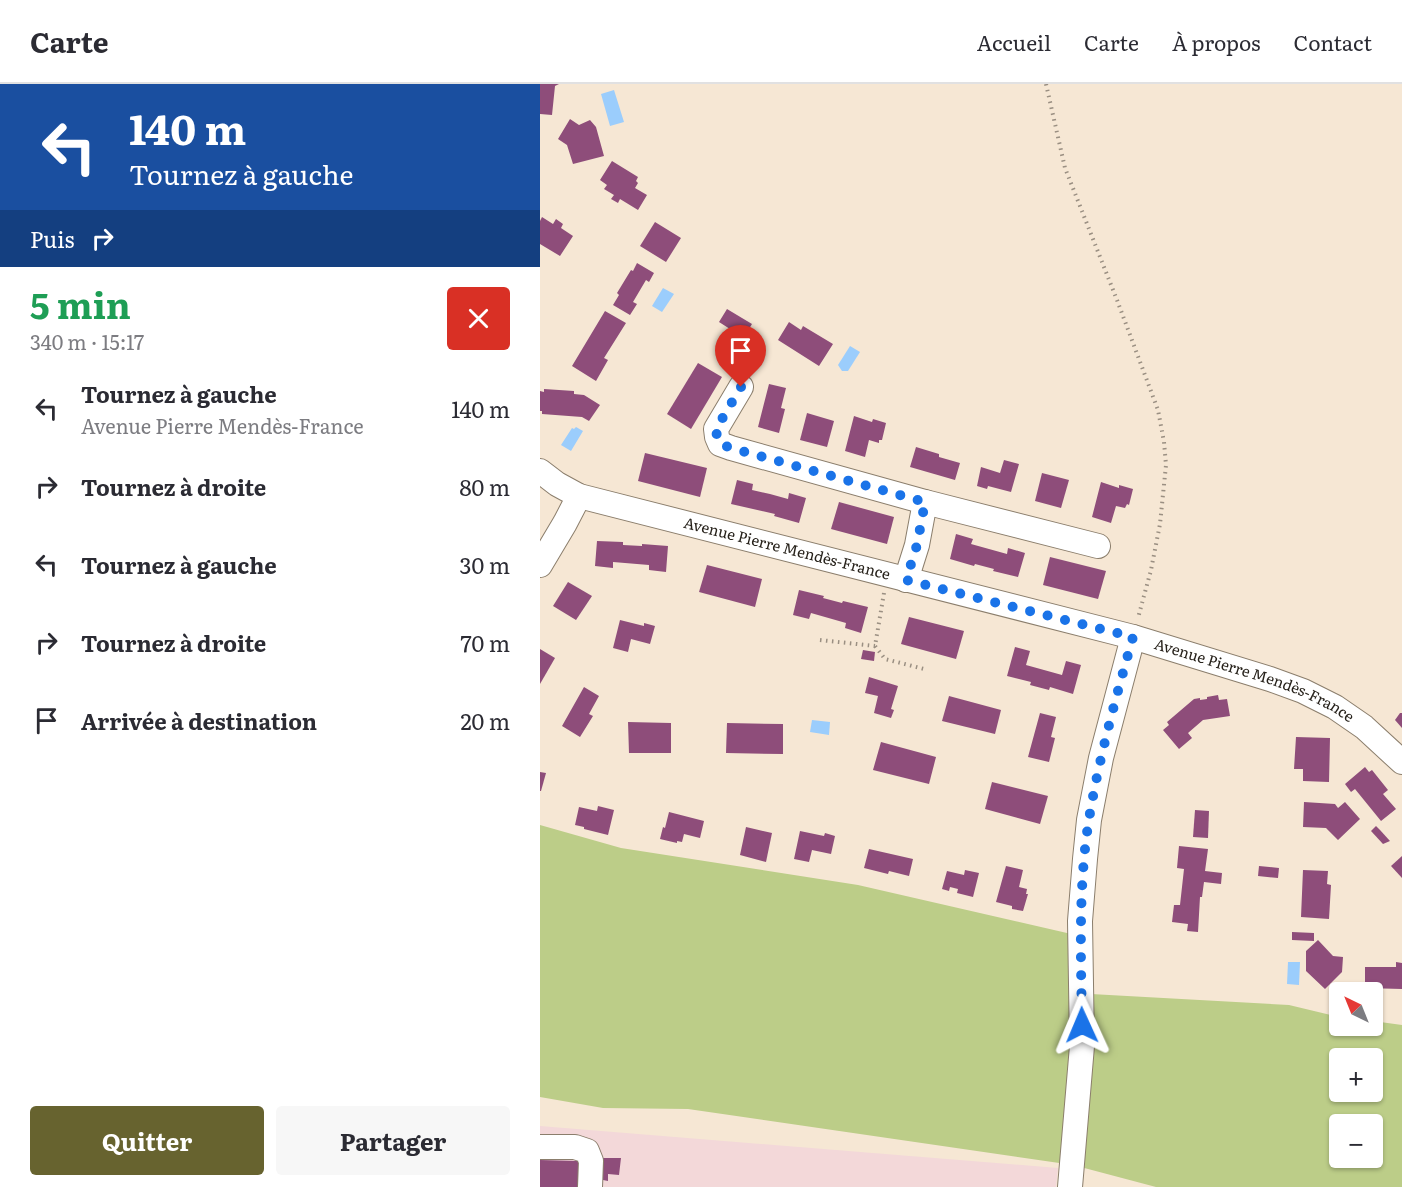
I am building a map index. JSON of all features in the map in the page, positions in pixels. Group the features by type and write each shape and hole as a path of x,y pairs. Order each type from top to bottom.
{"street":[{"path":"741,387 716,429 720,444 925,502 1098,546"},
{"name":"Avenue Pierre Mendès-France","path":"540,471 579,496 1133,637 1270,679 1303,691 1335,707 1364,727 1402,762"},
{"path":"540,565 579,496"},
{"path":"897,577 917,545 925,502"},
{"path":"1070,1187 1082,1046 1080,921 1084,859 1101,758 1133,637"},
{"path":"540,1147 575,1148 586,1151 591,1161 590,1187"}],"path":[{"path":"1046,84 1065,168 1158,410 1164,442 1166,465 1160,524 1151,570 1133,637"},
{"path":"875,646 897,577"},
{"path":"820,640 875,646 885,659 924,669"}],"shaded area":[{"path":"540,1126 1058,1168 1056,1187 540,1187"}],"green space":[{"path":"540,825 621,848 858,885 1093,939 1091,994 1289,1005 1329,1015 1329,1036 1383,1036 1383,1022 1402,1025 1402,1187 1156,1187 1073,1165 688,1109 603,1108 540,1097"}],"water":[{"path":"614,90 624,122 610,126 601,94"},
{"path":"663,288 674,294 662,312 652,306"},
{"path":"850,346 860,352 848,371 842,371 838,365"},
{"path":"576,427 583,431 571,451 561,445 572,428"},
{"path":"812,720 830,722 829,735 810,732"},
{"path":"1288,962 1300,962 1299,985 1287,984"}],"building":[{"path":"540,84 559,84 555,86 552,115 540,114"},
{"path":"570,119 579,125 590,120 596,127 604,156 573,164 567,145 558,139"},
{"path":"612,161 638,177 635,188 647,195 638,210 620,199 618,203 611,199 614,195 604,189 607,185 600,180"},
{"path":"542,217 553,224 556,219 563,224 561,228 573,236 560,256 540,244"},
{"path":"655,222 681,238 666,262 640,246"},
{"path":"637,263 654,273 649,282 646,280 633,302 637,304 630,315 613,305 619,295 617,293"},
{"path":"727,309 752,324 739,345 742,347 736,356 720,346 730,329 719,322"},
{"path":"605,311 626,323 604,358 608,360 596,381 572,366"},
{"path":"789,322 801,330 803,326 833,344 819,366 778,340"},
{"path":"698,363 722,377 691,429 667,414"},
{"path":"769,384 786,388 781,408 785,409 779,433 758,427"},
{"path":"544,389 574,391 574,394 584,395 600,405 589,421 582,417 542,414 540,391 544,392"},
{"path":"807,413 834,421 827,447 800,440"},
{"path":"854,416 872,422 873,419 886,423 882,440 879,440 879,443 869,440 865,457 845,451"},
{"path":"916,447 960,463 955,480 910,467"},
{"path":"645,453 707,468 700,497 638,481"},
{"path":"1004,460 1019,464 1011,492 988,486 987,489 977,486 981,467 1000,473"},
{"path":"1042,473 1069,480 1061,508 1035,501"},
{"path":"737,480 753,484 752,490 788,499 789,493 806,498 799,523 774,516 775,514 731,504"},
{"path":"1101,482 1119,488 1119,485 1133,489 1129,505 1127,504 1125,508 1116,506 1111,523 1092,517"},
{"path":"839,502 894,517 887,544 831,529"},
{"path":"956,534 973,539 971,544 1007,554 1008,548 1025,553 1018,577 950,559"},
{"path":"597,541 623,542 623,545 668,546 666,572 649,570 649,565 613,562 613,568 595,566"},
{"path":"1050,557 1106,571 1098,599 1043,585"},
{"path":"707,565 762,579 755,607 699,592"},
{"path":"568,582 592,596 576,620 553,606"},
{"path":"799,590 842,603 843,601 868,607 861,633 845,628 846,623 811,613 809,619 793,615"},
{"path":"909,617 964,631 956,659 901,644"},
{"path":"620,620 644,626 644,623 655,626 650,644 631,639 628,652 613,648"},
{"path":"1015,647 1030,651 1026,665 1062,675 1066,661 1081,665 1073,694 1050,687 1049,690 1030,685 1031,682 1007,676"},
{"path":"540,649 555,658 540,684"},
{"path":"863,650 875,652 874,661 861,659"},
{"path":"869,677 898,686 891,709 894,710 891,718 874,713 878,696 865,693"},
{"path":"584,687 599,696 589,714 593,716 580,737 562,726"},
{"path":"1218,695 1219,700 1227,699 1230,716 1203,720 1188,733 1192,738 1179,749 1163,730 1169,725 1167,722 1194,699 1207,699 1207,697"},
{"path":"949,696 1001,710 995,734 942,721"},
{"path":"1040,713 1056,717 1051,737 1055,738 1049,762 1028,757"},
{"path":"1402,713 1402,728 1395,720"},
{"path":"628,722 671,723 671,753 629,753"},
{"path":"727,723 783,724 783,754 726,753"},
{"path":"1296,737 1330,738 1329,782 1303,781 1303,769 1294,769"},
{"path":"881,742 936,757 929,784 873,770"},
{"path":"1365,767 1369,772 1372,770 1388,790 1383,794 1396,809 1381,821 1355,789 1351,792 1345,784"},
{"path":"540,772 546,773 541,791 540,791"},
{"path":"992,782 1048,796 1040,824 985,809"},
{"path":"1304,802 1335,804 1338,808 1345,802 1360,819 1338,840 1326,828 1303,827"},
{"path":"598,806 614,810 608,835 575,825 579,807 597,811"},
{"path":"1195,810 1209,811 1208,838 1193,837"},
{"path":"669,812 704,821 700,838 684,834 682,842 677,841 677,843 660,839"},
{"path":"1376,826 1390,841 1383,844 1371,831"},
{"path":"746,827 772,833 766,862 740,855"},
{"path":"800,831 835,836 831,854 812,850 809,862 794,859"},
{"path":"1179,846 1208,849 1205,871 1222,873 1221,884 1204,882 1202,897 1200,897 1198,932 1187,931 1188,924 1172,922 1174,905 1180,905 1184,869 1177,868"},
{"path":"869,849 913,859 909,876 864,868"},
{"path":"1402,856 1402,878 1391,866"},
{"path":"1006,866 1023,870 1019,887 1027,889 1026,894 1028,894 1023,911 996,902"},
{"path":"1259,866 1279,868 1278,878 1258,876"},
{"path":"965,870 979,873 973,897 957,893 958,889 950,887 949,891 942,889 947,871 964,875"},
{"path":"1303,870 1328,871 1327,884 1331,885 1329,919 1301,917"},
{"path":"1292,932 1314,933 1314,941 1292,940"},
{"path":"1318,940 1333,956 1343,957 1342,972 1332,982 1329,982 1325,989 1306,971 1306,951"},
{"path":"1396,962 1402,963 1402,989 1383,988 1383,982 1365,982 1365,967 1396,967"},
{"path":"603,1158 621,1158 619,1175 608,1174 608,1181 603,1180 603,1175 601,1175"},
{"path":"540,1160 579,1161 578,1187 540,1187"}],"route":[{"path":"741,387 716,429 720,444 925,502 917,545 906,580 1133,637 1101,758 1089,820 1080,921 1082,1025"}]}
